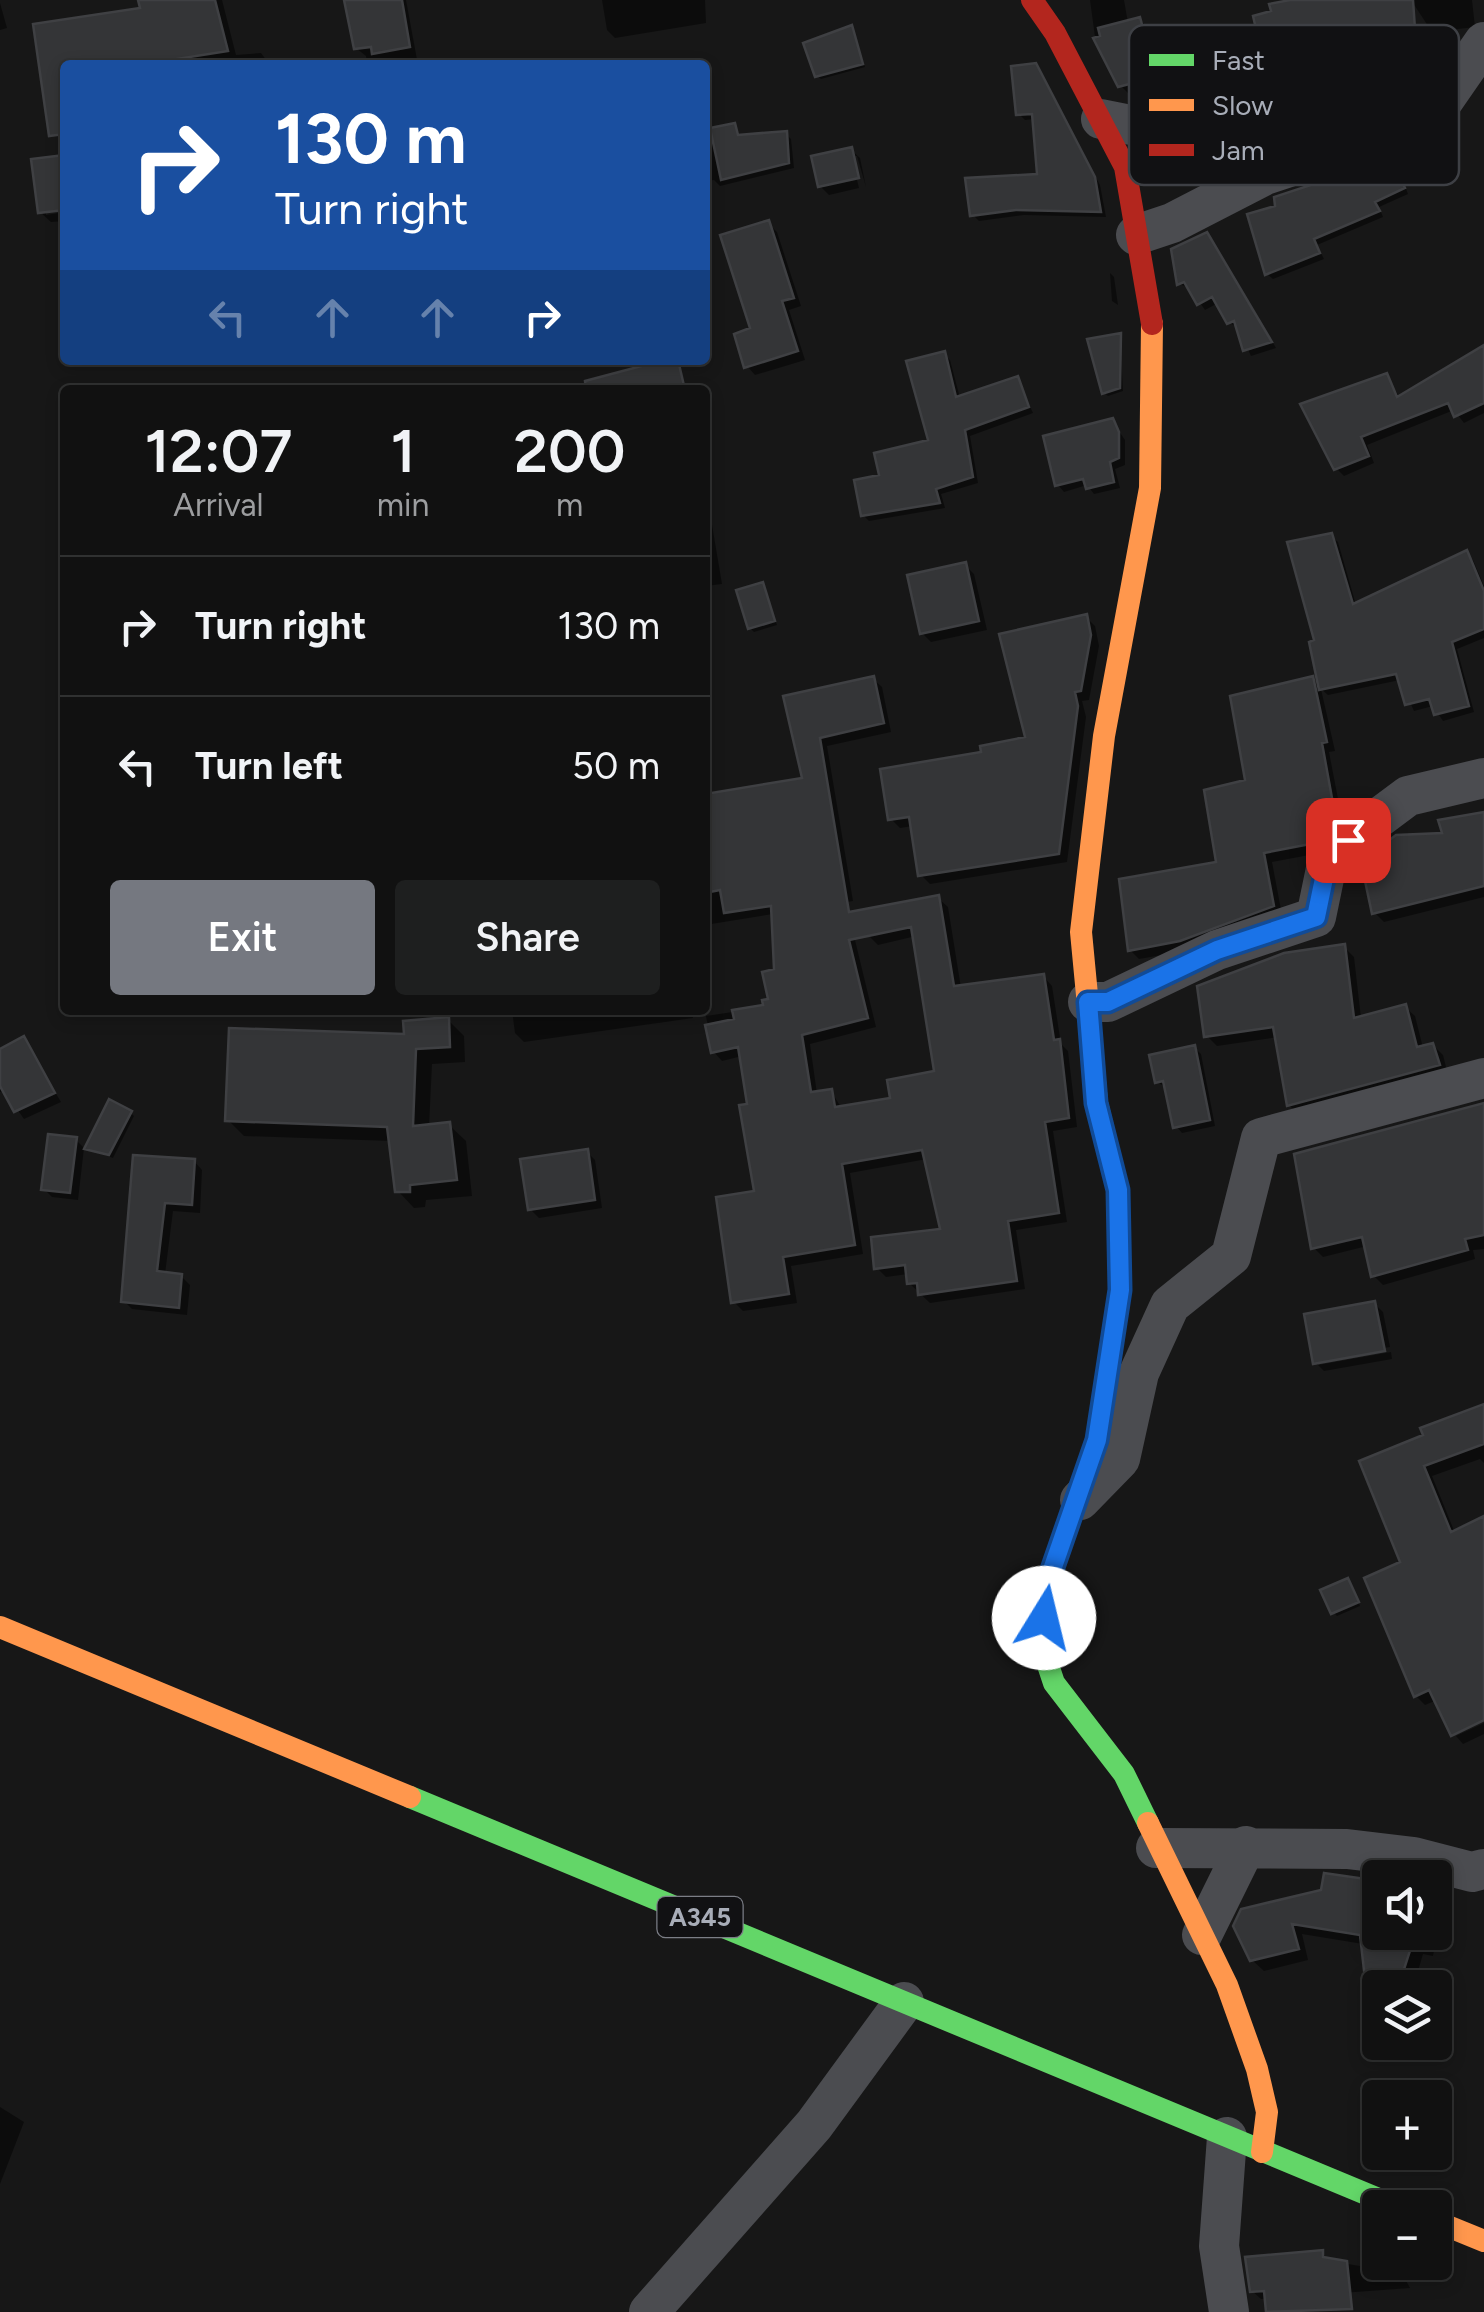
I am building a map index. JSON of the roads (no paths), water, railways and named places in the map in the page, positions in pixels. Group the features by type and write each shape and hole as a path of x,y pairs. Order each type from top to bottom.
{"main road":[{"path":"1032,0 1055,33 1125,167 1152,326 1150,488 1092,820 1082,932 1096,1103 1118,1190 1120,1290 1097,1440 1045,1590 1042,1647 1054,1683 1124,1774 1156,1848 1226,1985 1257,2069 1267,2112 1244,2145"},
{"name":"A345","path":"0,1627 1362,2193"},
{"path":"1452,2228 1484,2241"}],"street":[{"path":"1459,78 1484,42"},
{"path":"1101,119 1129,125"},
{"path":"1136,236 1251,185"},
{"path":"1088,1002 1108,1002 1217,950 1316,917 1328,859 1348,840 1408,796 1484,778"},
{"path":"1072,1507 1120,1460 1139,1374 1170,1304 1231,1256 1261,1138 1484,1078"},
{"path":"1202,1935 1246,1846"},
{"path":"1156,1848 1347,1850 1414,1857 1472,1872 1484,1869"},
{"path":"650,2312 814,2125 904,2002"},
{"path":"1229,2312 1220,2246 1244,2145"}]}
